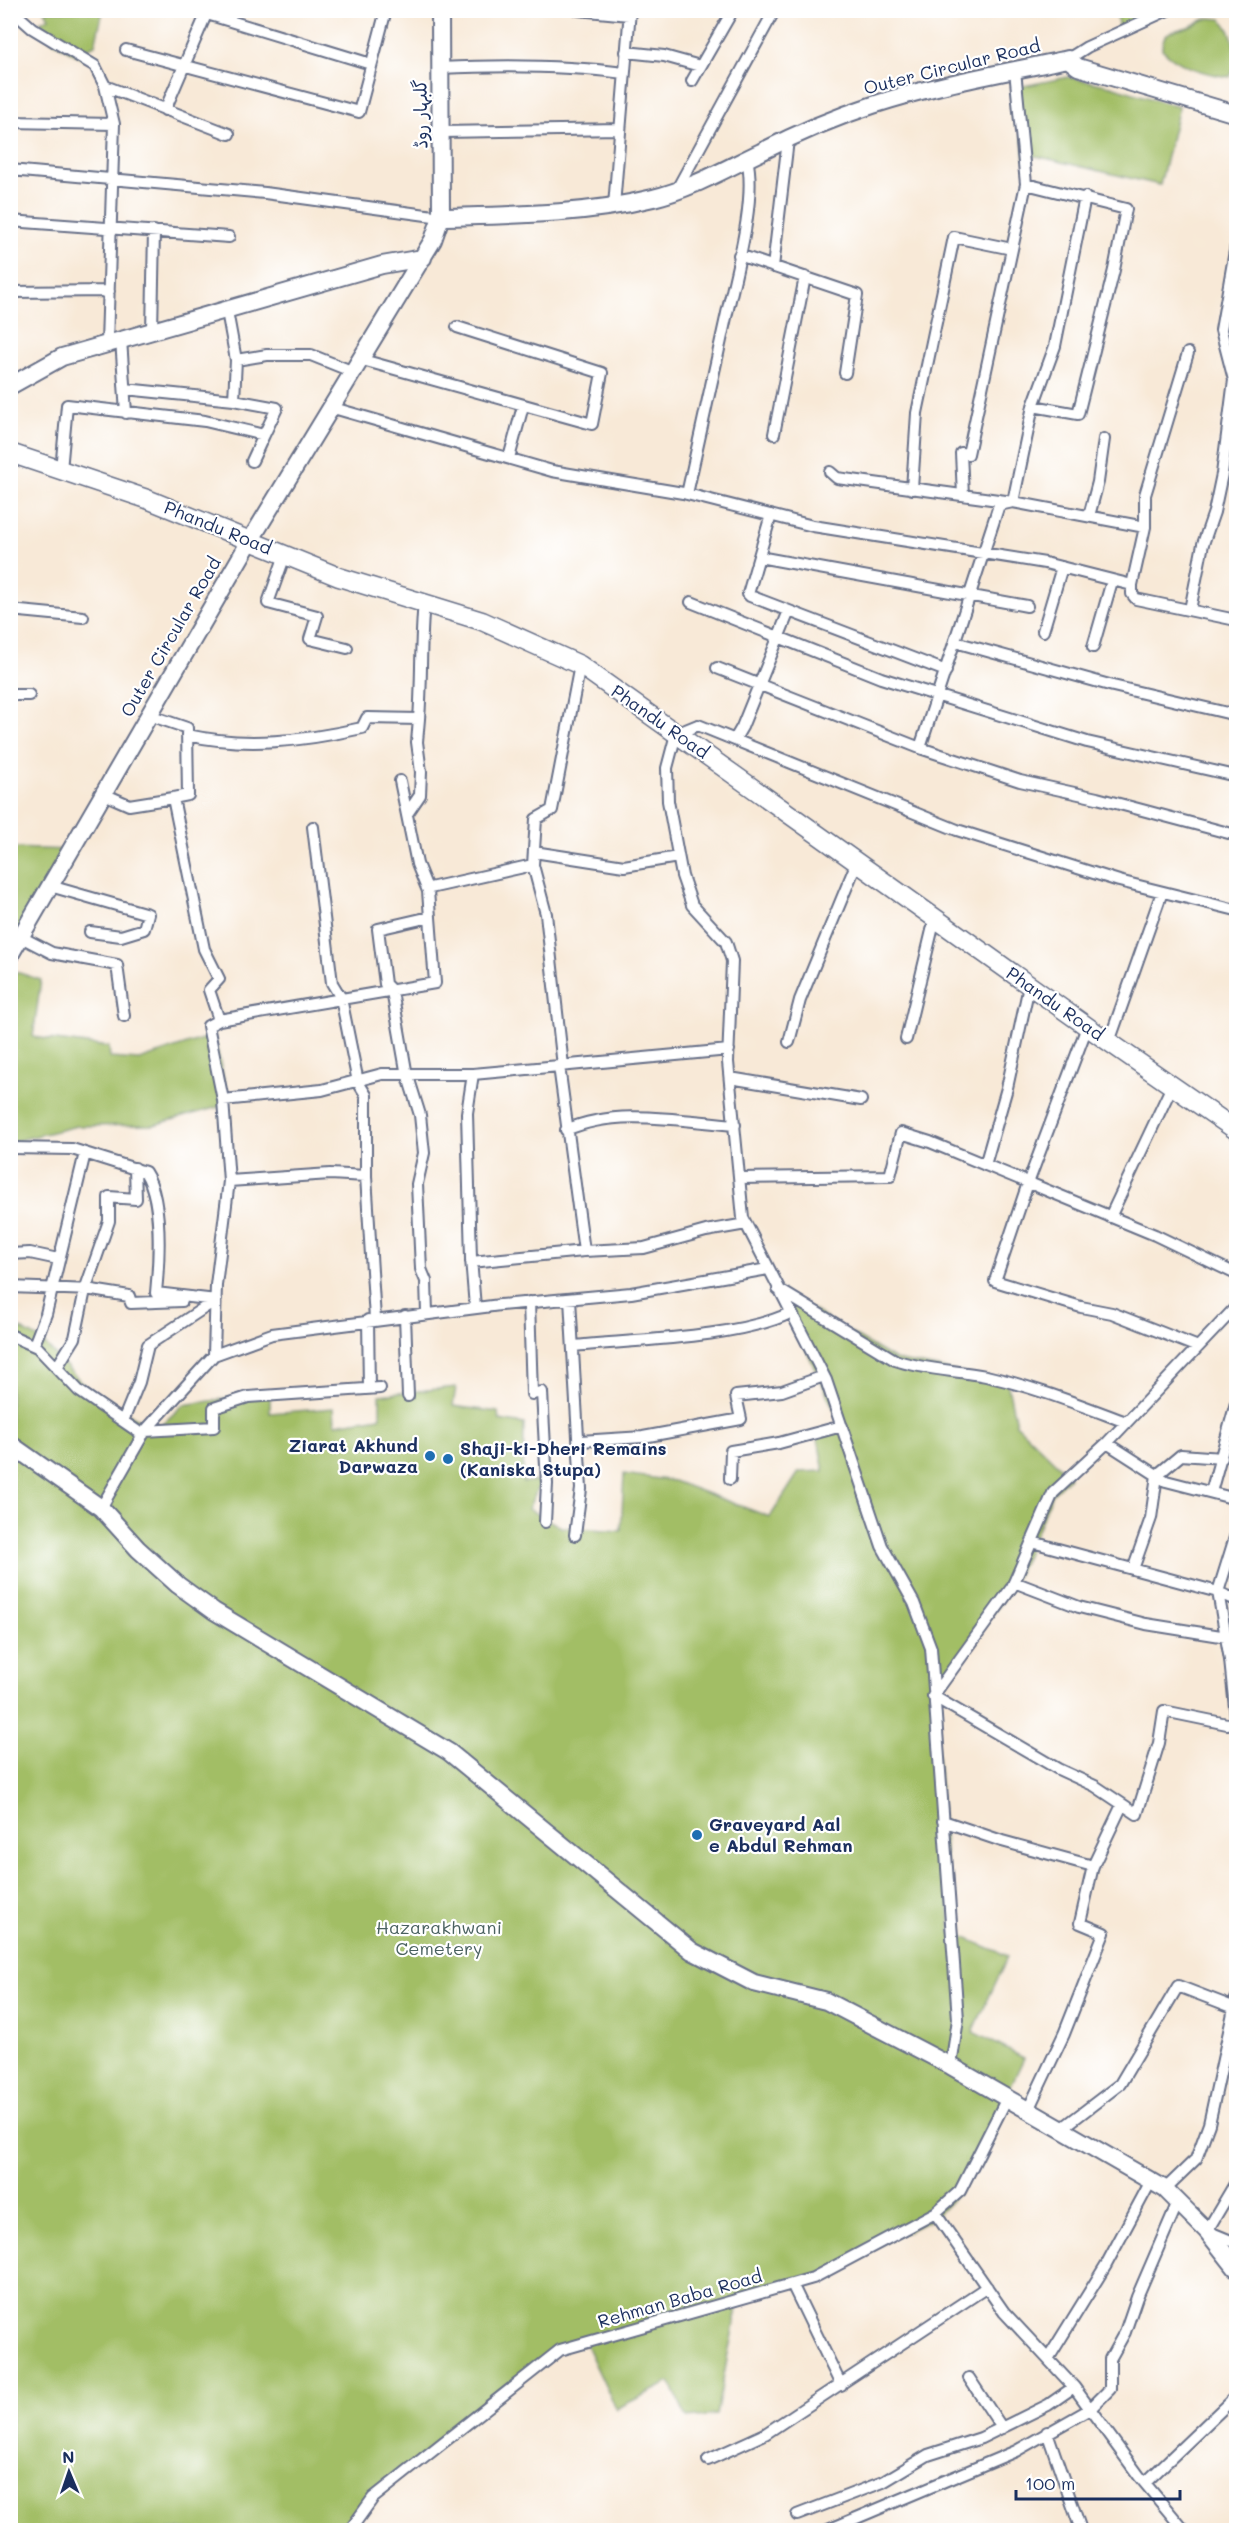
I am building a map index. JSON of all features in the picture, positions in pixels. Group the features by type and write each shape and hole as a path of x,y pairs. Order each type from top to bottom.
{"main road":[{"name":"گلبہار روڈ","path":"440,10 441,217"},
{"name":"Outer Circular Road","path":"10,955 250,541 355,365 423,258 441,217 533,215 614,206 676,191 788,140 873,105 1068,59 1078,67 1236,114"},
{"path":"10,386 63,357 114,341 227,311 382,265 423,258"},
{"name":"Phandu Road","path":"10,453 147,499 339,577 482,621 579,665 1108,1042 1236,1130"},
{"path":"10,1444 101,1508 138,1549 178,1585 214,1611 449,1752 692,1951 754,1983 826,2001 951,2066 1006,2100 1158,2185 1207,2231 1236,2268"}],"street":[{"path":"194,10 208,12 371,64"},
{"path":"126,50 359,112 386,10"},
{"path":"578,10 629,13 614,206"},
{"path":"692,81 733,10"},
{"path":"1068,59 1168,10"},
{"path":"13,12 32,28 95,66 105,86 114,124 110,291 114,341 126,389 126,413"},
{"path":"165,110 208,12"},
{"path":"676,191 771,15"},
{"path":"626,52 664,56 699,66"},
{"path":"440,68 501,65 579,67 624,73"},
{"path":"963,495 961,453 968,454 1026,184 1015,70"},
{"path":"105,86 229,134"},
{"path":"10,122 114,124"},
{"path":"442,132 619,129"},
{"path":"773,267 788,140"},
{"path":"687,494 739,255 750,171 747,159"},
{"path":"10,170 265,193 441,217"},
{"path":"1026,184 1126,209 1111,281 1078,414 1033,406"},
{"path":"1013,502 1033,406 1055,346 1085,197"},
{"path":"10,221 229,237"},
{"path":"152,331 154,231"},
{"path":"912,489 918,413 954,237 1012,249"},
{"path":"1190,610 1203,544 1214,512 1232,430 1234,380 1221,330 1236,245"},
{"path":"739,255 857,295 844,373"},
{"path":"774,434 805,277"},
{"path":"10,292 110,291"},
{"path":"227,311 236,360 234,400"},
{"path":"236,360 267,356 311,355 592,424 602,373 457,327"},
{"path":"1188,353 1145,495 1145,527 1132,594 1136,599 1236,620"},
{"path":"126,389 234,400 277,408 252,461"},
{"path":"61,470 68,405 205,422 264,435"},
{"path":"509,458 523,406"},
{"path":"330,407 552,471 687,494 813,526 984,552 1062,567 1132,585"},
{"path":"1089,516 1098,482 1104,439"},
{"path":"830,472 837,478 1013,502 1145,527"},
{"path":"920,748 999,506 1013,502"},
{"path":"771,515 748,594 946,671"},
{"path":"285,555 268,603 317,616 310,639 347,648"},
{"path":"759,557 1027,606"},
{"path":"1043,631 1062,567"},
{"path":"1093,647 1112,581"},
{"path":"406,814 420,795 421,772 417,742 422,672 419,645 424,602"},
{"path":"691,602 881,678 1087,742 1236,776"},
{"path":"10,610 83,617"},
{"path":"735,739 789,611"},
{"path":"956,642 1113,686 1236,715"},
{"path":"579,665 552,810 536,819 533,864 546,914 566,1130 570,1143 584,1251"},
{"path":"717,668 920,748 1020,781 1097,798 1236,835"},
{"path":"10,695 29,695"},
{"path":"104,794 129,804 188,795 187,728 149,715"},
{"path":"187,735 221,743 296,741 362,728 367,718 419,719"},
{"path":"951,2066 958,2019 931,1648 914,1603 882,1546 843,1426 824,1376 743,1218 730,1078 732,961 726,942 692,904 678,856 667,790 667,768 676,734 698,725 957,830 1026,854 1236,910"},
{"path":"214,1355 216,1300 229,1181 223,1100 208,1026 219,1020 435,983 428,891 417,864 400,782"},
{"path":"173,798 204,949 219,979 209,990 219,1020"},
{"path":"10,1335 34,1346 79,1390 144,1433 214,1426 214,1408 248,1397 374,1388 366,1176 366,1095 357,1082 340,998 332,982 313,827"},
{"path":"534,852 624,866 678,856"},
{"path":"789,1042 800,1000 857,862"},
{"path":"428,891 430,888 533,864"},
{"path":"50,886 148,915 144,929 132,933 121,936 90,932"},
{"path":"1108,1042 1162,892"},
{"path":"427,1313 426,1281 421,1269 417,1184 424,1154 420,1115 406,1073 392,992 385,984 378,929 430,917"},
{"path":"906,1039 935,918"},
{"path":"21,937 52,952 117,965 124,1016"},
{"path":"985,1165 1007,1088 1029,986"},
{"path":"1087,1027 1028,1183 995,1281 1081,1307 1112,1313 1198,1347"},
{"path":"223,1100 322,1090 382,1074 473,1074 729,1050"},
{"path":"473,1074 467,1113 471,1262 476,1308"},
{"path":"730,1078 861,1100"},
{"path":"1110,1217 1172,1086"},
{"path":"566,1130 578,1125 627,1117 735,1125"},
{"path":"741,1178 890,1176 901,1133 1110,1217 1236,1274"},
{"path":"10,1148 72,1149 145,1172 150,1180 159,1259 156,1293 216,1300"},
{"path":"34,1346 85,1153"},
{"path":"57,1367 75,1338 85,1290 109,1221 109,1197 136,1199 135,1168"},
{"path":"229,1181 330,1174 366,1176"},
{"path":"471,1262 584,1251 644,1248 706,1231 746,1224"},
{"path":"10,1254 30,1253 58,1259"},
{"path":"101,1508 144,1433 214,1355 272,1334 427,1313 631,1293 768,1269"},
{"path":"10,1287 85,1290 129,1296 131,1303 216,1300"},
{"path":"778,1289 896,1360 913,1366 945,1368 1033,1387 1126,1422"},
{"path":"570,1299 580,1441 581,1489 575,1535"},
{"path":"123,1421 139,1382 148,1345 216,1300"},
{"path":"529,1302 532,1394 542,1392 547,1484 545,1522"},
{"path":"933,1696 1014,1582 1053,1493 1107,1443 1236,1307"},
{"path":"573,1346 714,1332 774,1321 790,1313"},
{"path":"405,1316 408,1396"},
{"path":"580,1441 643,1437 741,1419 736,1396 782,1391 824,1376"},
{"path":"1211,1492 1236,1402"},
{"path":"730,1479 731,1451 779,1443 843,1426"},
{"path":"1107,1443 1166,1481 1236,1499"},
{"path":"1133,1569 1151,1518 1157,1475 1181,1455 1222,1458"},
{"path":"933,1696 1058,1769 1095,1786 1137,1814 1159,1743 1164,1711 1233,1723 1236,1706 1233,1660 1218,1592 1236,1534"},
{"path":"1032,1542 1218,1592 1236,1600"},
{"path":"1014,1582 1079,1607 1146,1624 1227,1636"},
{"path":"1027,2112 1064,2034 1104,1933 1080,1923 1093,1866 1122,1804"},
{"path":"943,1821 1002,1841 1093,1866"},
{"path":"1048,2359 1158,2185 1196,2159 1209,2124 1236,2004 1178,1986 1120,2084 1060,2130"},
{"name":"Rehman Baba Road","path":"350,2530 373,2498 560,2350 813,2278 935,2213 960,2191 1006,2100"},
{"path":"1236,2182 1207,2231 1236,2243"},
{"path":"828,2530 997,2459 1090,2409 1110,2389 1110,2358 1125,2332 1137,2297 1178,2202"},
{"path":"935,2213 1004,2312 1074,2387 1145,2483 1184,2530"},
{"path":"792,2284 841,2385"},
{"path":"708,2460 765,2434 987,2287"},
{"path":"969,2378 1002,2428"},
{"path":"797,2515 883,2482 928,2456 981,2438 1048,2405 1074,2387"},
{"path":"1145,2483 1236,2396"},
{"path":"1047,2432 1081,2530"}],"green space":[{"path":"1117,10 1157,11 1118,28"},
{"path":"45,11 103,11 95,45 88,48 84,60 51,40 55,35 40,22 49,18"},
{"path":"1210,18 1221,19 1233,39 1235,62 1230,77 1193,69 1176,61 1162,49 1164,38 1169,33"},
{"path":"1068,77 1111,86 1179,107 1160,185 1036,156 1024,160 1018,87"},
{"path":"11,848 71,850 11,955"},
{"path":"10,970 41,980 33,1037 109,1047 110,1058 139,1060 214,1035 229,1104 154,1125 77,1126 11,1142"},
{"name":"Hazarakhwani Cemetery","path":"778,1289 895,1360 1007,1381 1016,1424 1070,1477 1053,1493 1012,1587 933,1696 951,1932 1008,1956 973,2032 1024,2058 960,2191 934,2218 813,2278 739,2299 716,2415 687,2418 670,2382 616,2409 585,2343 560,2350 373,2498 350,2530 11,2530 10,1323 41,1340 88,1389 156,1430 183,1405 270,1392 270,1413 334,1408 335,1424 380,1417 380,1395 456,1387 453,1406 498,1412 499,1420 524,1424 523,1482 541,1481 528,1509 561,1527 621,1531 624,1474 674,1481 770,1517 799,1472 824,1471 817,1435 844,1431"}],"place":[{"name":"Ziarat Akhund Darwaza","path":"430,1456"},
{"name":"Shaji-ki-Dheri Remains (Kaniska Stupa)","path":"448,1459"},
{"name":"Graveyard Aal e Abdul Rehman","path":"697,1835"}]}
